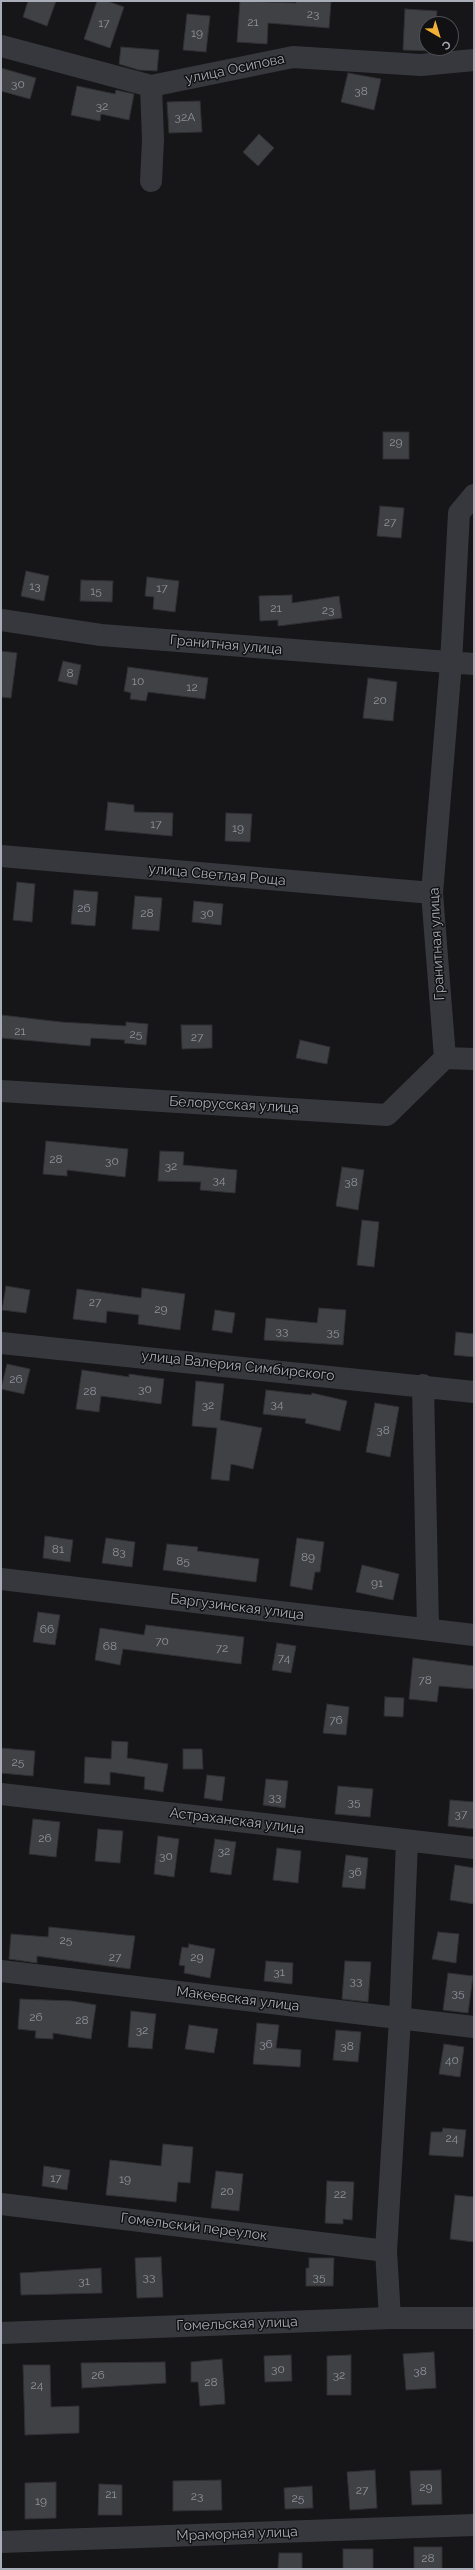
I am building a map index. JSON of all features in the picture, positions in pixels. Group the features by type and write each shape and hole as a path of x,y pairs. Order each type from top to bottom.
{"street":[{"name":"улица Осипова","path":"1,46 151,86 293,57 421,65 474,60"},
{"path":"151,86 154,140 151,181"},
{"name":"Гранитная улица","path":"445,1058 432,893 451,663 459,513 474,496"},
{"name":"Гранитная улица","path":"1,620 101,635 474,664"},
{"name":"улица Светлая Роща","path":"1,856 432,893"},
{"path":"445,1058 474,1059"},
{"name":"Белорусская улица","path":"1,1091 386,1115 445,1058"},
{"name":"улица Валерия Симбирского","path":"1,1343 423,1384 474,1392"},
{"path":"423,1384 428,1630"},
{"name":"Баргузинская улица","path":"1,1579 474,1635"},
{"name":"Астраханская улица","path":"1,1794 474,1848"},
{"path":"390,2318 386,2251 400,2018 406,1841"},
{"name":"Макеевская улица","path":"1,1971 474,2026"},
{"name":"Гомельский переулок","path":"1,2204 386,2251"},
{"name":"Гомельская улица","path":"1,2333 390,2318 474,2318"},
{"name":"Мраморная улица","path":"1,2542 474,2525"}],"building":[{"path":"28,1 56,1 47,26 23,17"},
{"path":"97,1 107,1 124,7 110,48 84,39"},
{"path":"240,1 296,3 296,1 331,2 329,28 268,23 267,44 237,42"},
{"path":"405,9 437,11 437,16 419,16 419,51 403,50"},
{"path":"187,14 210,16 206,52 183,50"},
{"path":"121,47 159,50 157,71 139,70 119,64"},
{"path":"1,68 36,78 30,99 1,91"},
{"path":"348,73 381,79 374,110 341,102"},
{"path":"77,86 115,94 116,90 134,94 129,120 101,114 100,121 71,115"},
{"path":"200,101 202,132 169,133 167,102"},
{"path":"259,134 274,148 258,166 243,152"},
{"path":"383,432 409,432 409,459 383,459"},
{"path":"380,506 404,508 401,538 377,536"},
{"path":"26,571 49,576 44,601 21,596"},
{"path":"147,577 179,581 175,612 153,609 154,597 145,596"},
{"path":"81,580 113,581 112,602 80,601"},
{"path":"292,595 292,603 339,596 342,618 278,626 278,620 260,621 259,596"},
{"path":"1,651 17,653 11,698 1,697"},
{"path":"63,661 81,665 77,685 58,681"},
{"path":"128,667 208,678 205,699 148,692 146,701 130,699 131,693 124,691"},
{"path":"368,678 397,682 393,721 363,718"},
{"path":"108,802 134,805 134,812 173,813 172,836 105,830"},
{"path":"226,813 252,814 250,842 225,841"},
{"path":"17,882 35,884 32,922 13,920"},
{"path":"74,890 98,892 95,926 71,924"},
{"path":"135,896 162,898 159,931 132,929"},
{"path":"194,901 223,904 221,925 192,922"},
{"path":"1,1015 61,1022 126,1026 126,1022 148,1024 146,1045 124,1043 125,1040 91,1038 90,1046 1,1038"},
{"path":"181,1025 212,1025 212,1048 182,1049"},
{"path":"300,1040 330,1047 327,1064 296,1058"},
{"path":"46,1141 128,1149 125,1177 67,1170 67,1176 43,1174"},
{"path":"160,1151 184,1152 183,1165 237,1170 235,1193 200,1190 201,1182 158,1181"},
{"path":"342,1167 364,1170 358,1210 336,1206"},
{"path":"362,1220 379,1222 374,1267 357,1265"},
{"path":"6,1286 30,1290 26,1313 2,1310"},
{"path":"142,1288 185,1294 180,1330 138,1324 139,1315 107,1311 106,1323 73,1319 77,1289 141,1298"},
{"path":"319,1308 346,1310 343,1345 264,1340 266,1318 317,1323"},
{"path":"215,1310 235,1313 232,1333 212,1330"},
{"path":"456,1332 474,1334 474,1357 454,1355"},
{"path":"7,1364 30,1369 24,1394 1,1389"},
{"path":"82,1370 129,1377 129,1374 164,1379 161,1404 101,1396 99,1412 76,1409"},
{"path":"196,1381 224,1384 220,1420 262,1428 253,1469 231,1464 229,1481 211,1479 217,1428 192,1426"},
{"path":"266,1390 311,1395 312,1393 347,1401 340,1431 305,1423 306,1419 263,1414"},
{"path":"375,1403 399,1407 390,1457 366,1452"},
{"path":"45,1536 73,1540 70,1562 43,1558"},
{"path":"106,1538 135,1542 132,1567 102,1563"},
{"path":"297,1538 324,1542 320,1572 315,1572 312,1590 290,1586"},
{"path":"167,1544 198,1547 197,1551 259,1559 256,1582 163,1570"},
{"path":"362,1565 399,1574 393,1600 356,1592"},
{"path":"38,1612 60,1615 55,1645 33,1642"},
{"path":"146,1625 244,1637 241,1664 123,1649 120,1665 95,1660 100,1628 144,1635"},
{"path":"277,1643 296,1646 291,1673 272,1670"},
{"path":"413,1658 474,1666 474,1689 439,1686 437,1702 409,1699"},
{"path":"385,1697 404,1698 403,1717 384,1716"},
{"path":"327,1704 349,1707 346,1735 323,1733"},
{"path":"112,1741 128,1742 127,1758 168,1764 163,1792 144,1789 145,1777 110,1772 110,1785 84,1783 85,1757 111,1759"},
{"path":"1,1748 35,1751 33,1776 1,1773"},
{"path":"183,1749 202,1749 203,1769 183,1769"},
{"path":"207,1775 225,1777 222,1801 204,1798"},
{"path":"266,1779 288,1781 285,1808 263,1805"},
{"path":"338,1786 373,1789 370,1817 335,1814"},
{"path":"450,1800 474,1802 474,1829 448,1826"},
{"path":"33,1819 60,1822 56,1857 29,1854"},
{"path":"98,1829 123,1831 120,1863 95,1861"},
{"path":"158,1836 179,1839 174,1877 154,1874"},
{"path":"215,1839 236,1842 231,1875 210,1872"},
{"path":"277,1848 301,1851 298,1883 273,1880"},
{"path":"346,1855 368,1858 365,1889 342,1887"},
{"path":"455,1865 474,1868 474,1904 450,1900"},
{"path":"49,1927 135,1936 130,1969 37,1956 37,1963 9,1959 11,1934 48,1937"},
{"path":"438,1932 459,1934 456,1963 432,1959"},
{"path":"189,1944 215,1949 210,1978 184,1973 185,1966 179,1965 182,1947 188,1948"},
{"path":"266,1961 293,1963 292,1984 264,1981"},
{"path":"345,1961 371,1962 368,2002 342,1999"},
{"path":"448,1973 473,1976 468,2013 443,2010"},
{"path":"20,1999 72,2001 96,2005 91,2039 53,2033 53,2039 35,2038 36,2031 18,2029"},
{"path":"131,2011 156,2014 152,2049 128,2047"},
{"path":"257,2023 279,2025 276,2048 301,2050 300,2067 253,2064"},
{"path":"189,2025 218,2029 214,2053 185,2049"},
{"path":"336,2030 361,2032 358,2062 333,2060"},
{"path":"444,2044 464,2047 460,2077 439,2074"},
{"path":"443,2128 466,2130 463,2157 429,2155 431,2132 442,2132"},
{"path":"163,2144 193,2147 190,2183 178,2182 176,2202 106,2195 110,2160 161,2166"},
{"path":"44,2166 70,2170 67,2190 42,2186"},
{"path":"216,2171 243,2174 239,2211 211,2208"},
{"path":"327,2181 354,2182 352,2220 343,2219 343,2224 325,2223"},
{"path":"455,2195 474,2197 474,2242 450,2239"},
{"path":"161,2257 163,2297 137,2298 135,2258"},
{"path":"309,2258 334,2258 333,2286 306,2286 306,2268 309,2268"},
{"path":"101,2268 102,2293 21,2295 20,2273"},
{"path":"434,2352 436,2388 406,2390 403,2354"},
{"path":"291,2355 292,2381 265,2382 264,2356"},
{"path":"351,2355 351,2395 327,2395 327,2356"},
{"path":"222,2359 225,2404 200,2406 198,2382 191,2382 191,2362"},
{"path":"165,2362 166,2383 82,2388 81,2363"},
{"path":"23,2365 50,2365 51,2407 79,2406 79,2433 25,2435"},
{"path":"375,2470 377,2508 350,2510 347,2472"},
{"path":"441,2470 442,2504 412,2505 410,2471"},
{"path":"221,2480 222,2510 173,2511 173,2481"},
{"path":"56,2482 56,2518 25,2519 25,2483"},
{"path":"99,2484 122,2485 122,2515 98,2515"},
{"path":"312,2486 313,2508 285,2509 284,2488"},
{"path":"414,2547 442,2547 442,2569 414,2569"},
{"path":"343,2549 373,2549 373,2569 343,2569"},
{"path":"279,2553 302,2553 302,2569 278,2569"}]}
